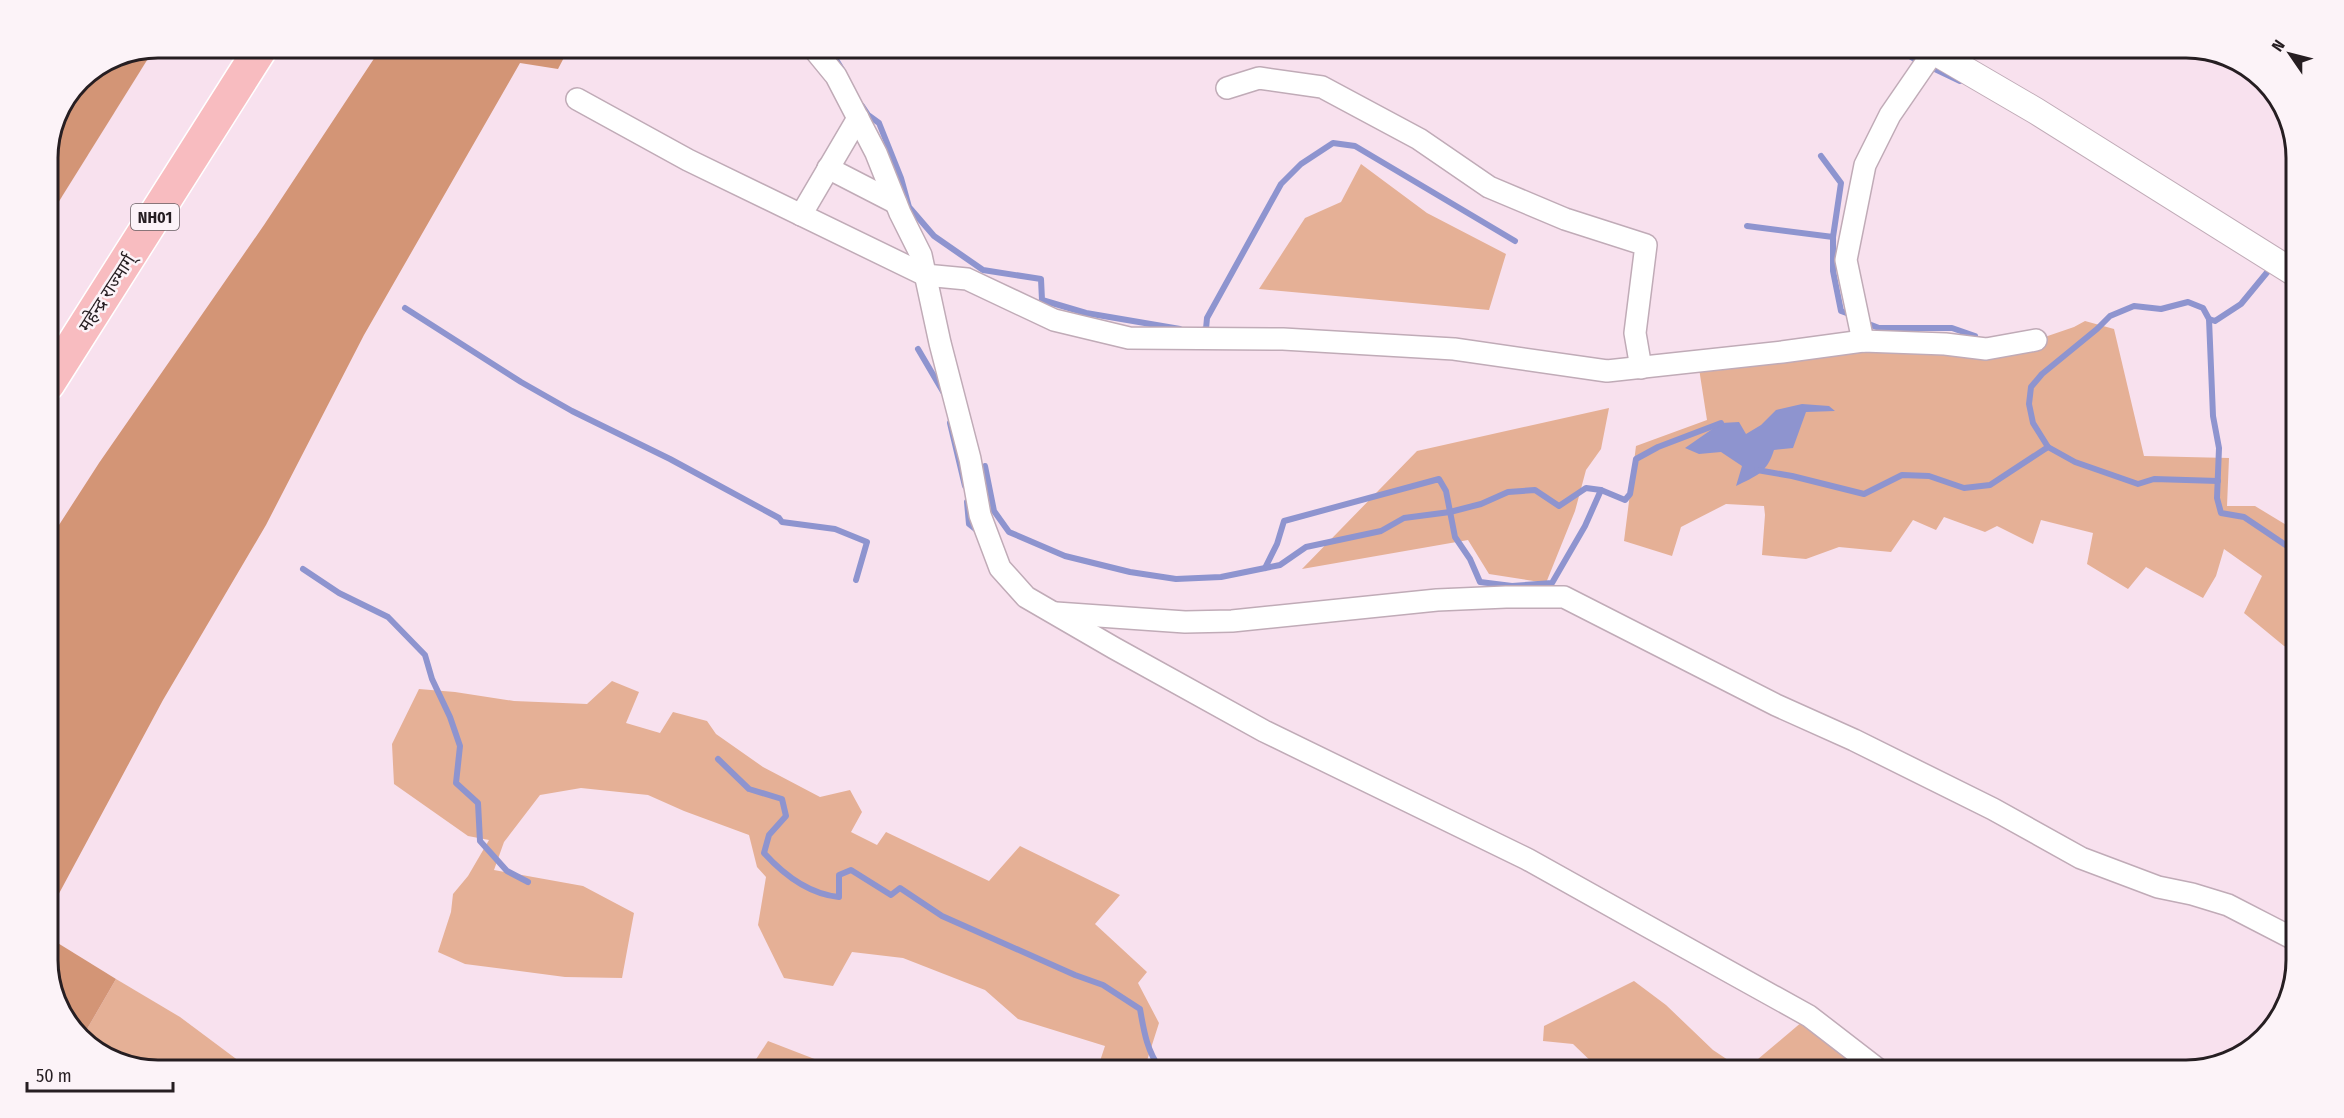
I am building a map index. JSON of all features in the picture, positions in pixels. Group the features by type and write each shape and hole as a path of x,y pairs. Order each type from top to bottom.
{"highway":[{"name":"महेन्द्र राज्मार्ग्","path":"59,367 255,58"}],"street":[{"path":"821,58 836,76 876,153 896,203 921,255 940,344 970,459 980,515 1000,568 1026,597 1264,731 1527,859 1809,1016 1866,1060"},
{"path":"1863,341 1846,260 1864,165 1890,115 1926,58"},
{"path":"1945,58 2045,117 2285,267"},
{"path":"1227,88 1259,78 1322,87 1419,139 1490,187 1565,219 1646,245 1635,333 1641,368"},
{"path":"577,99 688,160 925,275 967,279 1054,320 1129,338 1283,339 1454,349 1607,371 1863,341 1945,344 1986,350 2036,340"},
{"path":"801,215 858,118"},
{"path":"828,168 896,203"},
{"path":"1052,612 1185,622 1232,621 1437,600 1564,597 1776,705 1915,770 2020,823 2081,858 2158,887 2192,894 2228,906 2286,935"}],"shaded area":[{"path":"374,58 564,58 558,69 520,63 364,335 266,525 163,700 59,894 59,525 99,463 264,225"},
{"path":"148,59 59,201 60,139 75,103 103,75 120,66"},
{"path":"1361,164 1427,213 1506,254 1489,310 1259,289 1305,218 1341,202"},
{"path":"2085,321 2114,329 2144,456 2229,458 2227,506 2255,506 2285,525 2286,646 2244,613 2262,576 2224,549 2216,576 2203,598 2146,567 2128,589 2087,564 2093,533 2041,520 2033,544 1997,526 1985,532 1944,517 1936,530 1913,520 1891,552 1839,547 1806,559 1762,555 1764,506 1726,504 1681,527 1672,556 1624,541 1636,446 1707,420 1698,362 2036,340"},
{"path":"1609,408 1601,449 1586,470 1575,511 1546,583 1489,574 1468,540 1302,569 1417,451"},
{"path":"612,681 639,692 626,723 660,733 673,712 707,721 716,734 763,767 820,797 850,790 862,812 851,832 877,845 886,832 989,881 1020,846 1120,895 1095,924 1147,972 1138,983 1159,1023 1147,1060 1100,1060 1105,1046 1018,1019 985,990 903,958 852,952 833,986 784,978 758,925 766,877 757,867 749,835 648,795 581,788 540,795 504,842 494,870 583,886 634,913 622,978 565,977 465,964 438,952 451,912 453,894 468,876 489,840 468,836 394,784 392,744 419,689 514,701 587,704"},
{"path":"59,944 116,979 87,1029 66,998 59,966"},
{"path":"116,979 180,1017 238,1060 139,1058 109,1046 87,1029"},
{"path":"1634,981 1666,1005 1713,1050 1728,1060 1590,1060 1573,1044 1543,1041 1544,1026"},
{"path":"1809,1016 1864,1060 1757,1060"},
{"path":"768,1041 817,1060 756,1060"}],"water":[{"path":"1802,404 1829,406 1835,411 1806,412 1793,448 1774,450 1764,469 1736,486 1742,466 1721,452 1699,454 1685,448 1721,423 1739,422 1746,434 1761,425 1776,410"}],"waterway":[{"path":"835,58 843,71"},
{"path":"1913,58 1960,81"},
{"path":"862,106 868,115 879,123 901,178 909,207 934,236 983,270 1041,279 1042,300 1086,313 1180,329"},
{"path":"1199,331 1206,329 1207,318 1281,184 1301,164 1333,143 1355,146 1515,241"},
{"path":"1747,226 1833,237 1841,183 1821,156"},
{"path":"1833,237 1833,271 1841,311 1852,315"},
{"path":"2048,447 2033,423 2029,404 2031,387 2042,374 2110,316 2134,306 2161,309 2188,302 2203,308 2209,319 2215,321 2241,304 2269,270 2266,265"},
{"path":"405,308 521,382 572,411 670,459 779,518 782,522 835,529 867,542 856,580"},
{"path":"2209,319 2213,416 2219,448 2217,498 2221,513 2244,517 2285,545"},
{"path":"1866,323 1879,328 1952,328 1975,336"},
{"path":"918,349 945,395"},
{"path":"950,423 965,486"},
{"path":"985,466 994,511 1009,532 1065,556 1130,572 1176,579 1221,577 1280,565 1306,547 1381,531 1404,518 1450,512 1481,504 1508,492 1535,490 1559,506 1586,488 1601,490 1625,500 1630,494 1636,459 1658,447 1721,423"},
{"path":"1757,470 1792,476 1864,494 1902,475 1929,476 1964,488 1990,485 2048,447 2075,462 2138,484 2154,479 2218,481"},
{"path":"1265,568 1277,544 1284,521 1439,479 1446,491 1455,537 1470,559 1480,582 1512,586 1552,583 1585,526 1601,490"},
{"path":"967,502 969,524 979,532"},
{"path":"303,569 339,593 388,617 425,655 432,679 450,717 460,746 456,783 478,803 480,841 507,871 528,882"},
{"path":"718,759 749,789 782,799 786,816 769,835 764,853 788,876 807,888 839,897 839,875 851,870 891,895 900,888 942,916 1075,975 1103,985 1140,1009 1149,1048 1155,1060"}]}
